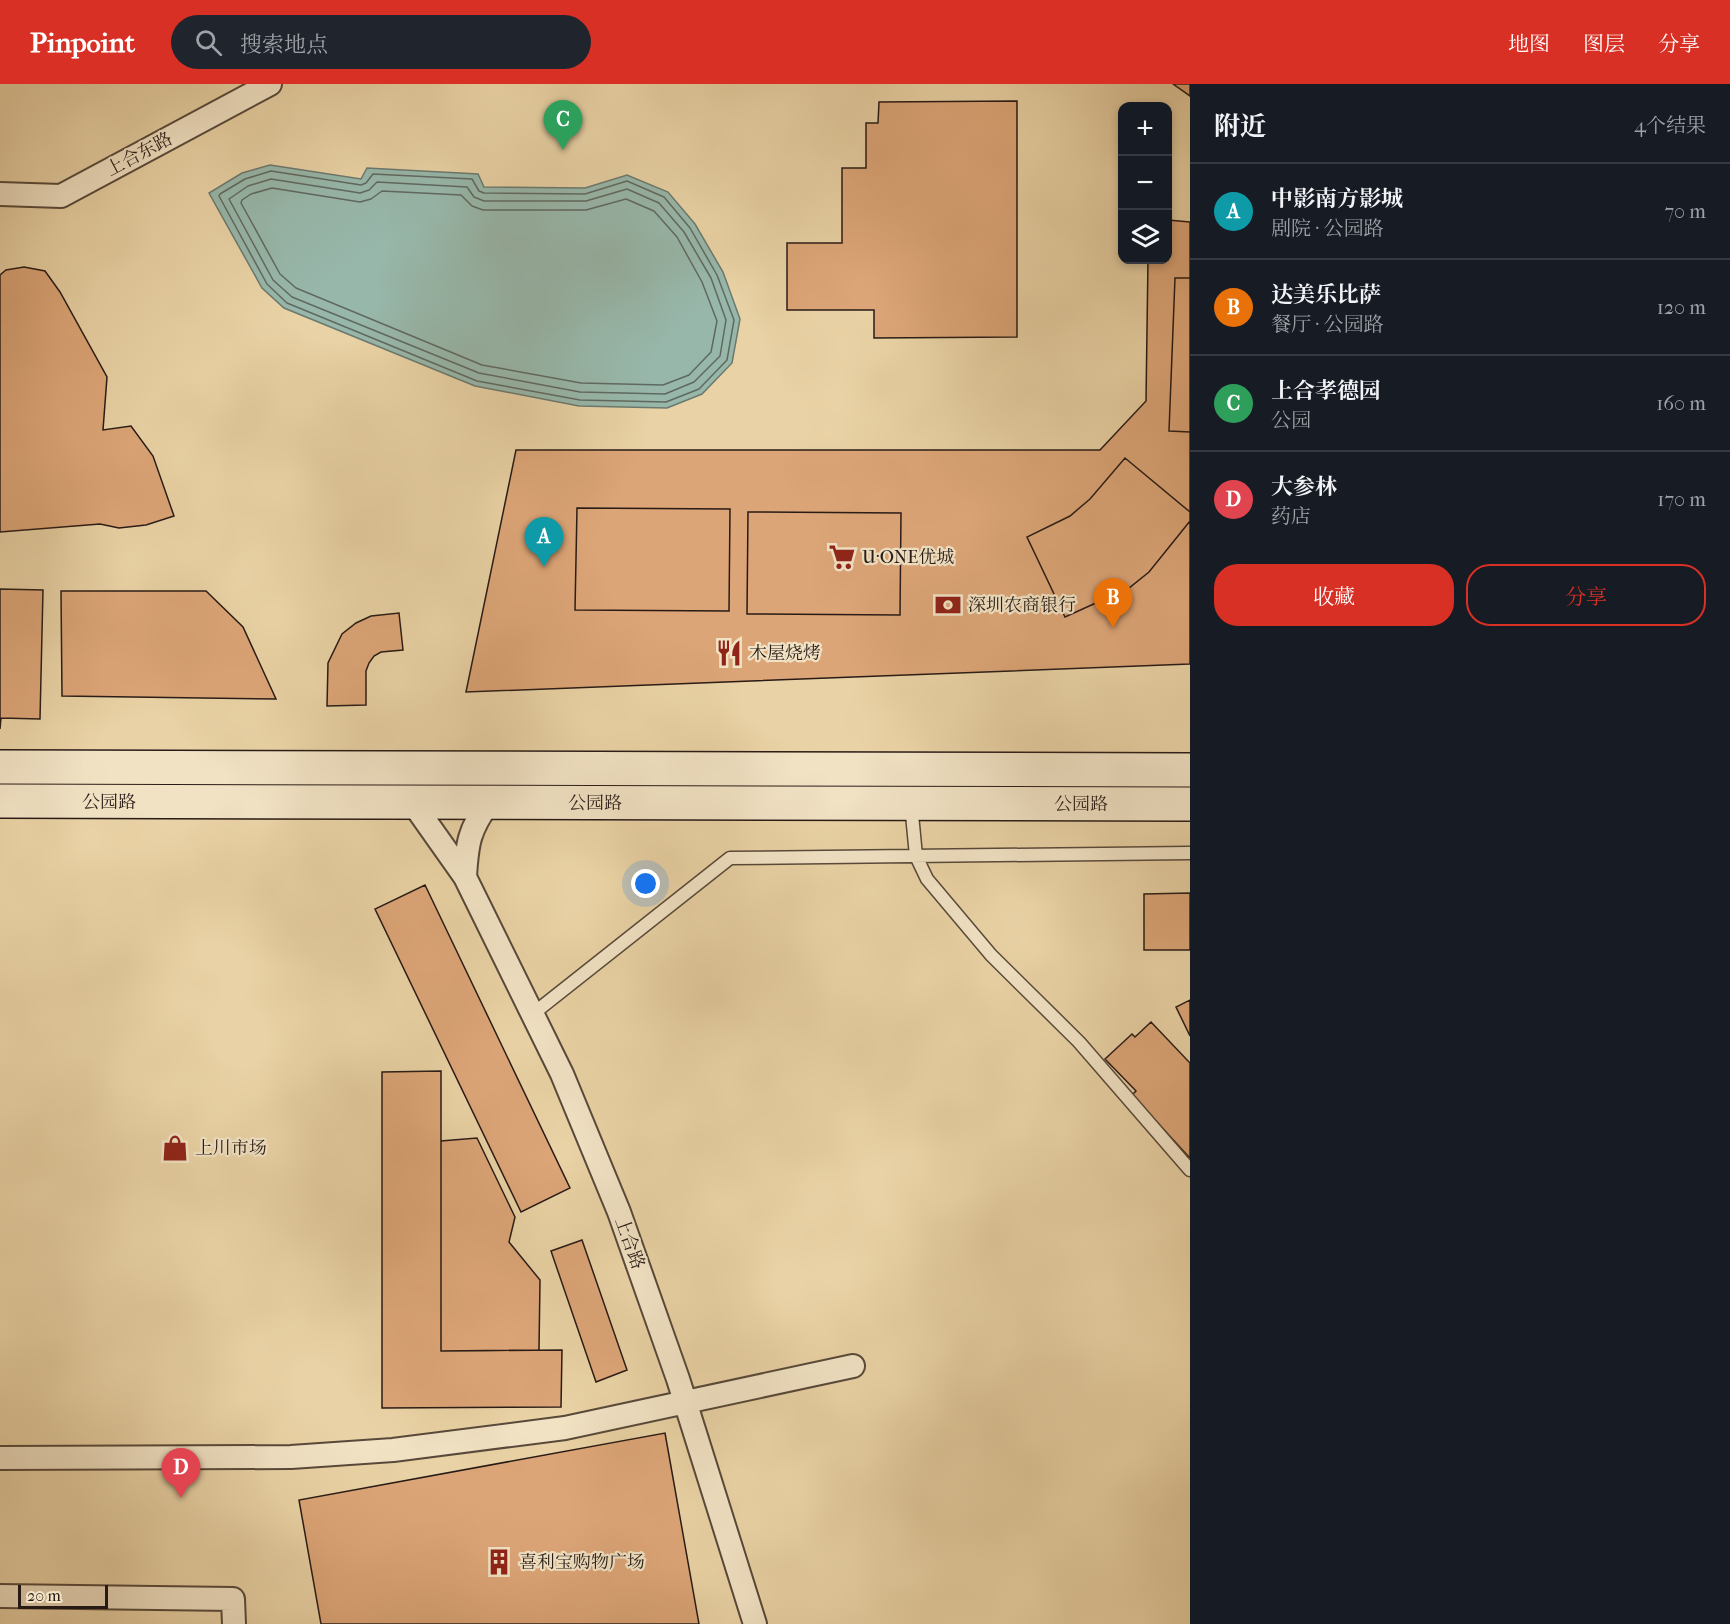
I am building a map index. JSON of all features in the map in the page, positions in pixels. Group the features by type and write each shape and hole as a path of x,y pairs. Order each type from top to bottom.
{"main road":[{"name":"公园路","path":"0,768 1190,770"},
{"name":"公园路","path":"0,801 1190,804"}],"street":[{"name":"上合东路","path":"0,195 61,196 270,84"},
{"name":"上合路","path":"412,802 465,877 534,1013 562,1074 619,1212 686,1402 755,1624"},
{"path":"465,877 469,837 477,819 489,802"},
{"path":"0,1458 291,1457 393,1450 565,1428 853,1366"},
{"path":"0,1596 234,1599 234,1624"}],"lane":[{"path":"911,803 916,856 927,879 991,955 1079,1042 1190,1170"},
{"path":"534,1013 730,858 1190,854"}],"water":[{"path":"270,165 361,179 367,168 478,174 484,187 585,188 627,175 668,192 695,224 723,272 740,319 732,363 702,394 667,408 579,406 475,386 284,308 262,288 209,193 242,173"}],"building":[{"path":"1173,84 1190,84 1190,96"},
{"path":"1017,101 1017,337 874,338 874,310 787,310 787,243 842,243 842,168 866,168 866,123 878,123 879,102"},
{"name":"U·ONE优城","path":"1172,220 1190,222 1190,664 466,692 516,450 1100,450 1146,401 1148,264 1172,264"},
{"path":"24,267 45,271 60,292 107,377 103,430 131,426 153,456 174,516 146,525 119,528 100,524 0,532 0,275 6,270"},
{"path":"1175,278 1190,278 1190,432 1169,431"},
{"path":"1125,458 1190,512 1190,521 1149,572 1129,588 1065,617 1027,537 1070,516 1090,499"},
{"path":"577,508 730,509 729,611 575,610"},
{"path":"748,512 901,513 900,615 747,614"},
{"path":"0,589 43,590 40,719 1,718 0,729"},
{"path":"61,591 206,591 243,627 276,699 62,696"},
{"path":"399,613 403,650 381,652 369,663 366,671 366,705 327,706 328,663 342,634 356,623 371,616"},
{"path":"425,885 570,1188 521,1212 375,909"},
{"path":"1190,893 1190,950 1144,950 1144,894"},
{"path":"1190,1000 1190,1036 1176,1007"},
{"path":"1151,1022 1190,1063 1190,1158 1132,1095 1136,1091 1105,1059 1132,1034 1135,1037"},
{"path":"441,1071 441,1351 562,1350 561,1407 382,1408 382,1072"},
{"path":"477,1138 515,1217 509,1242 540,1280 539,1350 441,1351 441,1141"},
{"path":"582,1240 627,1370 596,1382 551,1251"},
{"name":"喜利宝购物广场","path":"665,1433 699,1624 321,1624 299,1500"}],"place":[{"name":"上合孝德园","path":"563,150"},
{"name":"U·ONE优城","path":"842,557"},
{"name":"中影南方影城","path":"544,567"},
{"name":"深圳农商银行","path":"948,605"},
{"name":"达美乐比萨","path":"1113,628"},
{"name":"木屋烧烤","path":"729,653"},
{"name":"上川市场","path":"175,1148"},
{"name":"大参林","path":"181,1498"},
{"name":"喜利宝购物广场","path":"499,1562"}]}
